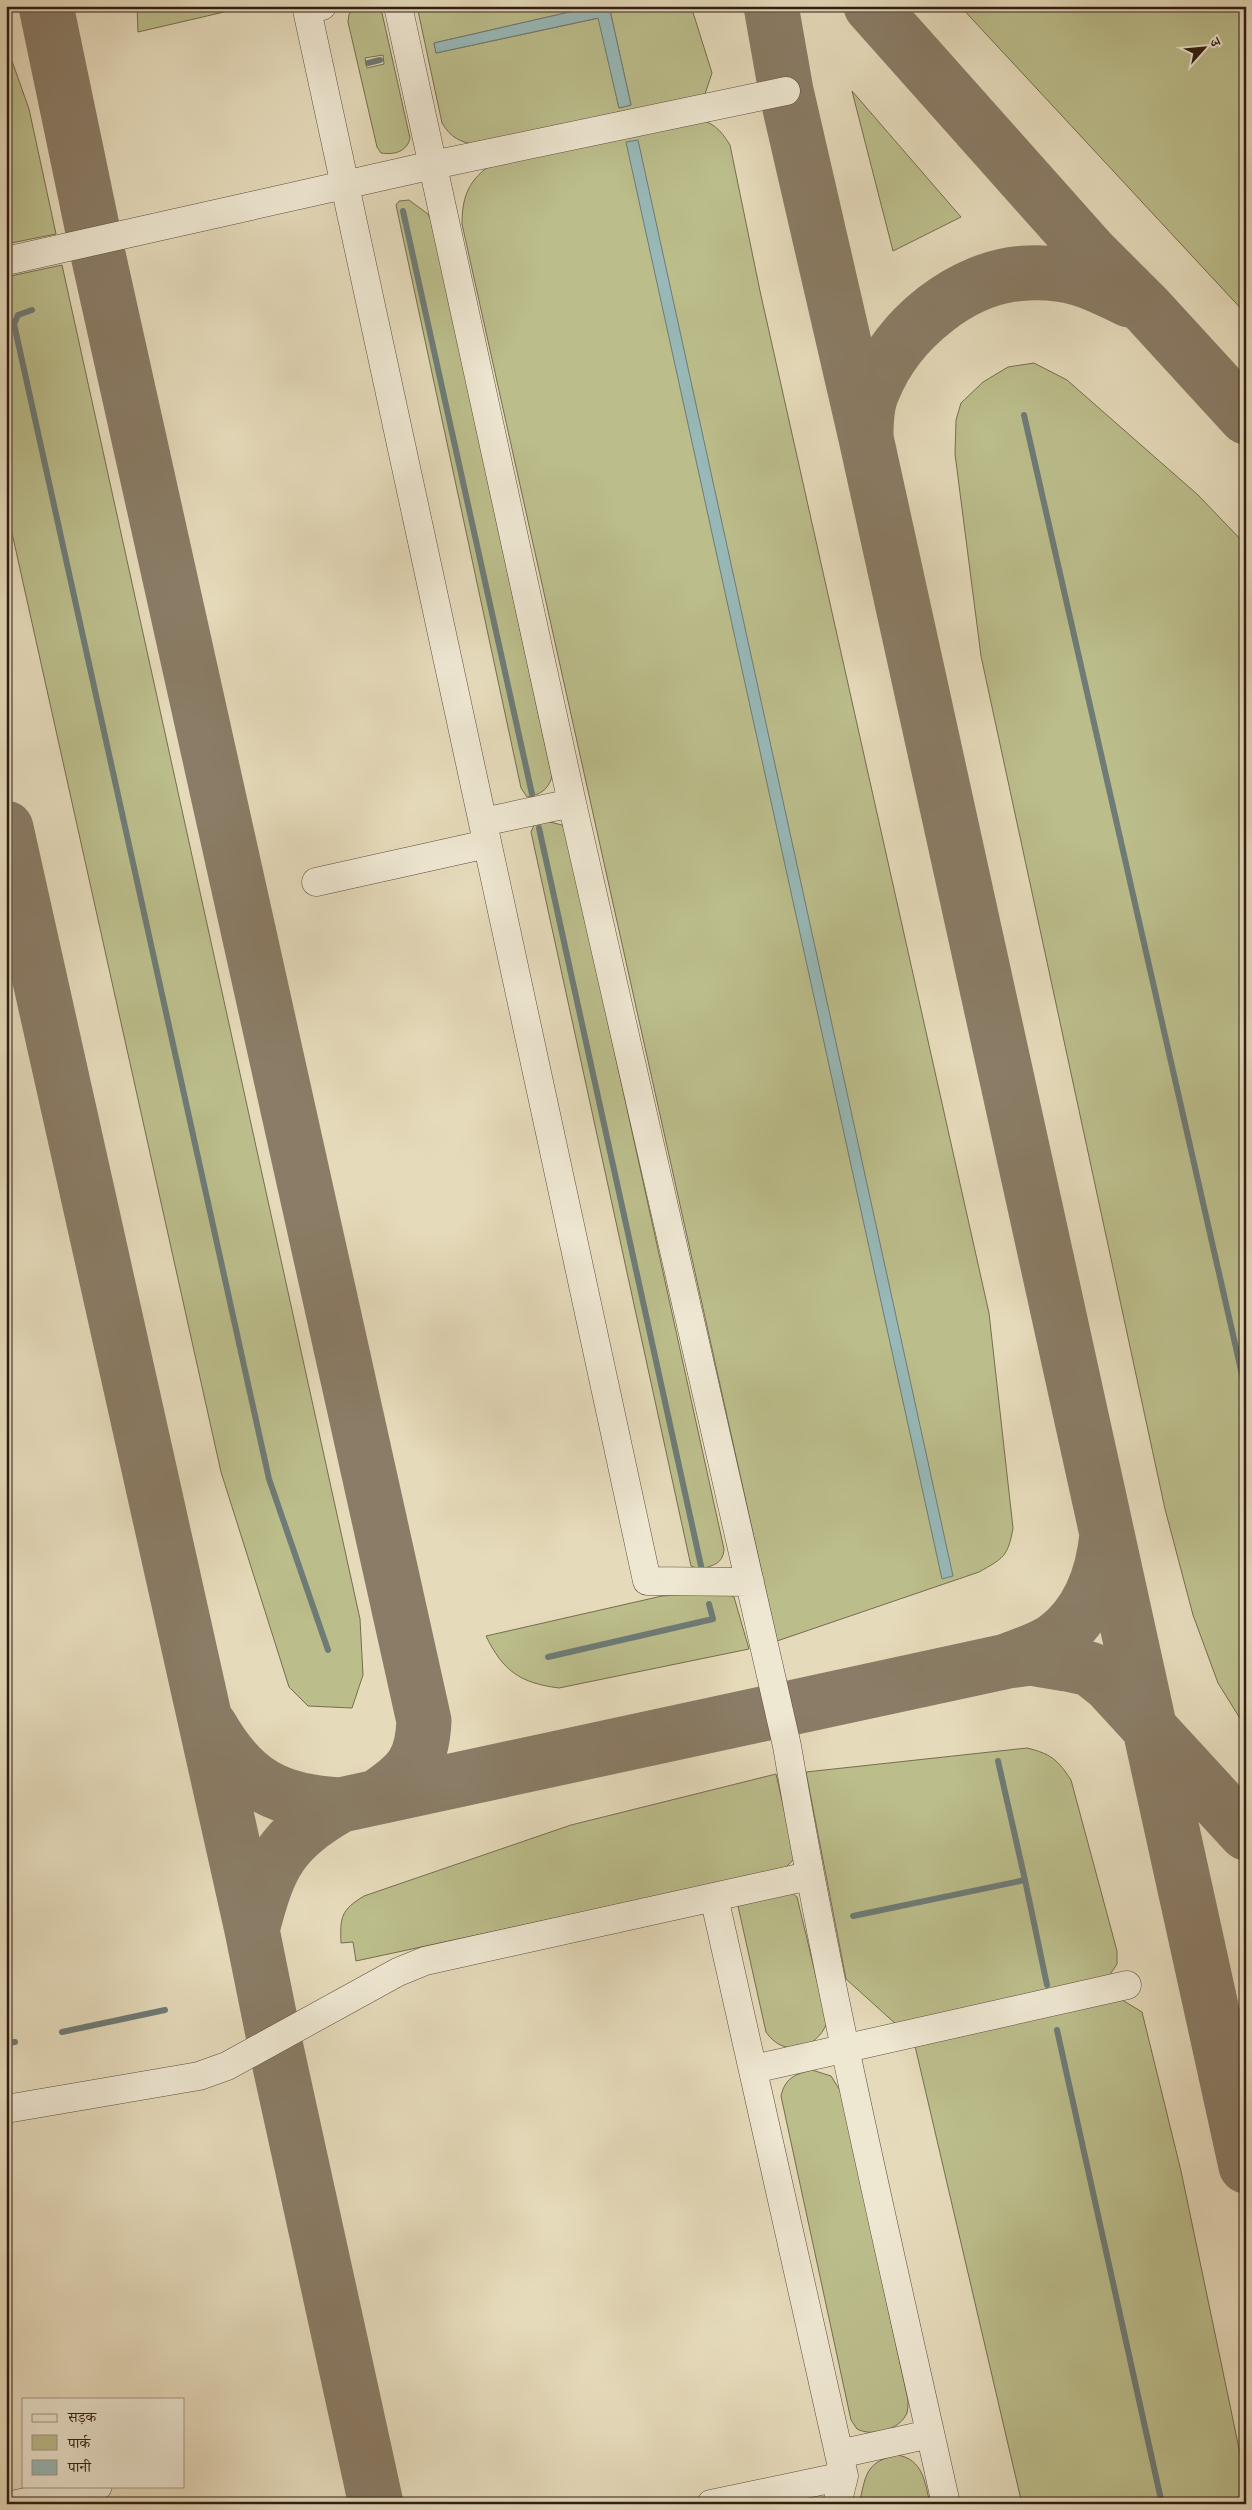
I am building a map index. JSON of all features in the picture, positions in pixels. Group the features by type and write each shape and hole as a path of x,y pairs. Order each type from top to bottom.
{"lane":[{"path":"322,6 307,10 647,1581 750,1582"},
{"path":"398,6 572,803 787,1746 809,1876 845,2049 946,2504"},
{"path":"6,261 433,165 786,91"},
{"path":"316,882 485,833 572,803"},
{"path":"6,2109 199,2076 228,2066 398,1972 425,1962 809,1876"},
{"path":"714,1897 754,2069 841,2465 837,2504"},
{"path":"754,2069 1126,1985"},
{"path":"711,2504 841,2465 930,2434"},
{"path":"17,2504 89,2488"}],"green space":[{"path":"137,6 250,6 138,32"},
{"path":"375,6 382,13 410,138 406,147 399,152 381,153 377,147 348,22 349,14 355,9","holes":["383,55 384,64 367,68 365,58"]},
{"path":"417,6 596,6 434,43 436,53 599,18 619,108 631,105 609,6 691,6 712,73 705,94 477,145 471,144 453,136 442,123"},
{"path":"960,6 1246,6 1246,314"},
{"path":"6,44 29,109 56,234 6,244"},
{"path":"852,91 961,217 893,251"},
{"path":"694,118 715,127 730,145 760,291 989,1313 1013,1528 1007,1551 1004,1555 979,1572 777,1641 462,224 463,207 467,192 475,179 488,167"},
{"path":"409,200 428,214 432,223 552,777 548,786 543,791 527,797 521,788 396,205 399,201"},
{"path":"62,265 360,1619 363,1675 352,1708 308,1706 289,1687 221,1472 6,506 6,277"},
{"path":"1034,363 1067,380 1198,495 1246,545 1246,1728 1218,1683 1193,1615 1165,1509 981,656 955,454 956,420 961,403 983,382 1008,367"},
{"path":"546,821 562,825 566,832 724,1549 722,1558 716,1564 699,1569 691,1566 531,832 534,825"},
{"path":"727,1593 734,1597 749,1649 559,1688 534,1683 514,1673 499,1658 486,1636 662,1596"},
{"path":"1027,1748 1053,1758 1071,1780 1117,1951 1117,1964 1109,1976 898,2026 846,1979 806,1772"},
{"path":"776,1774 795,1858 784,1869 356,1961 353,1942 341,1943 342,1920 346,1910 364,1896 571,1825"},
{"path":"788,1890 797,1897 827,2023 822,2032 807,2045 790,2048 773,2040 766,2032 738,1906"},
{"path":"1119,1998 1142,2012 1181,2171 1246,2482 1246,2504 1022,2504 915,2046"},
{"path":"812,2070 831,2076 841,2092 908,2400 907,2413 903,2419 892,2428 878,2432 857,2429 851,2420 781,2096 788,2081 801,2073"},
{"path":"897,2455 906,2457 918,2466 924,2480 930,2504 859,2504 865,2478 872,2466 886,2458"}],"water":[{"path":"596,6 609,6 631,105 619,108 598,18 436,53 434,43"},
{"path":"638,140 953,1576 942,1579 626,142"}],"waterway":[{"path":"368,63 380,60"},
{"path":"403,211 532,794"},
{"path":"32,310 18,315 14,324 269,1479 328,1650"},
{"path":"1024,415 1246,1392"},
{"path":"539,828 703,1575"},
{"path":"548,1657 713,1619 709,1604"},
{"path":"853,1916 1025,1880 998,1761"},
{"path":"1025,1880 1047,1985"},
{"path":"62,2032 165,2010"},
{"path":"1057,2030 1162,2504"},
{"path":"6,2043 15,2042"}],"taxiway":[{"path":"46,6 95,241 424,1721 421,1747 412,1766 406,1774 377,1797"},
{"path":"771,6 786,91 866,438 1246,2166"},
{"path":"871,6 1091,253 1148,310 1246,417"},
{"path":"866,435 869,401 884,368 915,327 956,295 979,284 1003,276 1043,273 1081,279 1129,300"},
{"path":"6,828 252,1930 376,2504"},
{"path":"210,1726 235,1762 248,1775 263,1785 298,1799 341,1805 1003,1662 1050,1643 1068,1629 1086,1605 1098,1578 1107,1535"},
{"path":"1008,1661 1031,1658 1090,1669 1109,1684 1246,1833"},
{"path":"252,1930 264,1888 280,1856 304,1830 341,1805"}]}
